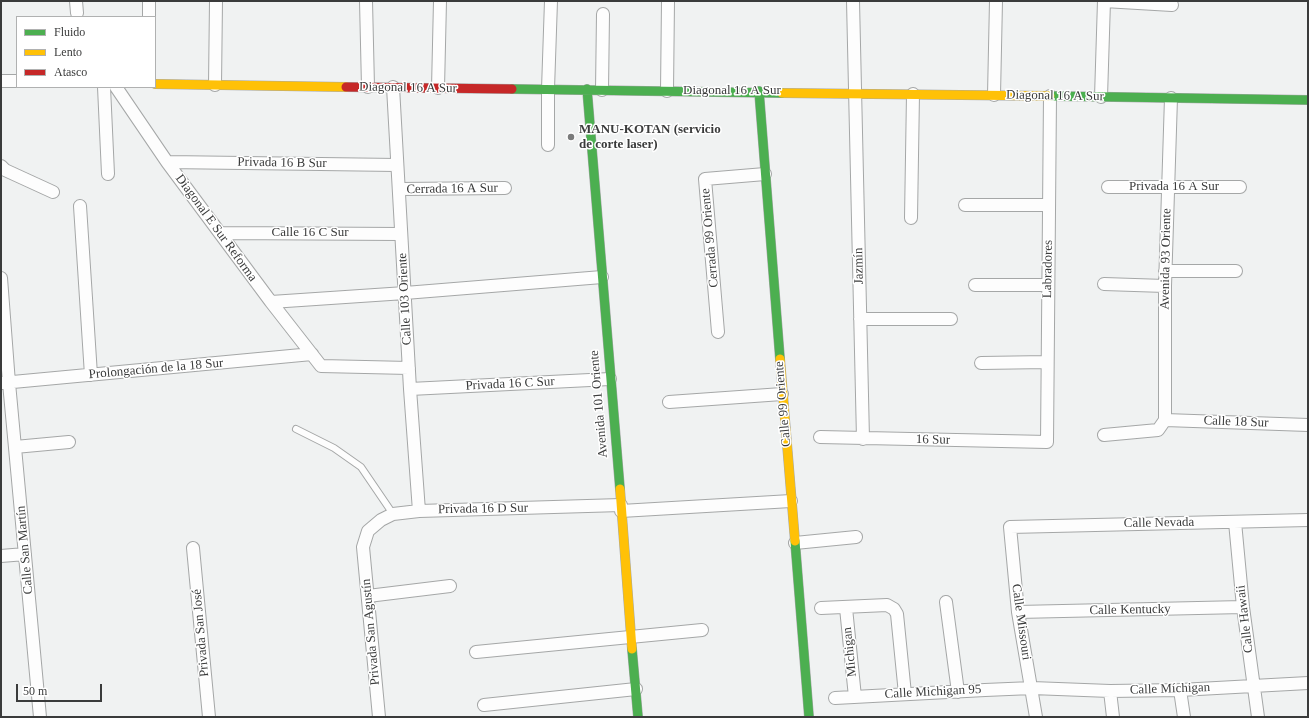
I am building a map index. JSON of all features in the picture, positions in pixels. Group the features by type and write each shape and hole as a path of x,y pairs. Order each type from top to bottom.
{"street":[{"path":"149,1 149,16"},
{"path":"215,85 216,1"},
{"path":"366,1 368,87"},
{"path":"438,88 440,1"},
{"path":"548,145 548,89 552,1"},
{"path":"666,91 668,1"},
{"name":"Jazmín","path":"853,1 863,439"},
{"path":"994,95 996,1"},
{"path":"1101,97 1104,1 1172,5"},
{"path":"602,90 603,14"},
{"path":"1,82 16,81"},
{"name":"Diagonal 16 A Sur","path":"156,84 759,91 1308,100"},
{"name":"Calle 103 Oriente","path":"393,87 397,165 400,190 401,234 410,389 419,511"},
{"path":"104,88 108,174"},
{"name":"Diagonal E Sur Reforma","path":"117,88 167,162 320,366 409,368"},
{"name":"Avenida 101 Oriente","path":"588,89 638,717"},
{"name":"Calle 99 Oriente","path":"759,91 809,717"},
{"path":"911,218 913,94"},
{"name":"Labradores","path":"1047,442 1050,96"},
{"name":"Avenida 93 Oriente","path":"1164,420 1165,271 1171,98"},
{"name":"Privada 16 B Sur","path":"167,162 397,165"},
{"path":"1,166 5,170 52,192"},
{"name":"Cerrada 99 Oriente","path":"718,332 706,179 765,174"},
{"name":"Privada 16 A Sur","path":"1108,187 1240,187"},
{"name":"Cerrada 16 A Sur","path":"400,190 505,188"},
{"path":"966,205 1049,205"},
{"path":"80,206 91,375"},
{"name":"Calle 16 C Sur","path":"220,233 401,234"},
{"path":"1165,271 1236,271"},
{"path":"271,302 602,277"},
{"name":"Calle San Martín","path":"1,278 5,383 15,447 40,717"},
{"path":"1104,284 1165,286"},
{"path":"975,285 1048,285"},
{"path":"860,319 951,319"},
{"name":"Prolongación de la 18 Sur","path":"5,383 312,354"},
{"path":"981,362 1047,362"},
{"name":"Privada 16 C Sur","path":"410,389 610,379"},
{"path":"669,402 782,394"},
{"path":"1104,435 1158,430 1164,420"},
{"name":"Calle 18 Sur","path":"1164,420 1308,425"},
{"name":"16 Sur","path":"820,437 1047,442"},
{"path":"15,447 69,442"},
{"name":"Privada 16 D Sur","path":"363,547 368,531 381,520 393,514 419,511 621,508 791,501"},
{"name":"Calle Nevada","path":"1010,527 1308,520"},
{"name":"Calle Hawaii","path":"1235,522 1243,607 1258,717"},
{"name":"Calle Missouri","path":"1010,527 1018,612 1036,717"},
{"path":"795,543 856,537"},
{"name":"Privada San Agustín","path":"363,547 379,717"},
{"name":"Privada San José","path":"193,548 209,717"},
{"path":"1,556 25,554"},
{"path":"368,596 450,586"},
{"path":"946,602 958,692"},
{"path":"821,608 887,606 894,610 897,614 905,694"},
{"name":"Calle Kentucky","path":"1018,612 1243,607"},
{"name":"Michigan","path":"846,608 855,697"},
{"path":"476,652 702,630"},
{"name":"Calle Míchigan","path":"1032,688 1110,691 1180,690 1308,683"},
{"name":"Calle Michigan 95","path":"835,698 1032,688"},
{"path":"484,705 636,689"},
{"path":"1180,690 1184,717"},
{"path":"1110,691 1113,717"}],"lane":[{"path":"296,428 334,448 361,467 393,514"}],"traffic: fast":[{"path":"512,89 782,93"},
{"path":"587,89 620,489"},
{"path":"759,91 780,359"},
{"path":"1050,96 1308,100"},
{"path":"795,541 809,717"},
{"path":"632,649 638,717"}],"traffic: slow":[{"path":"156,84 346,87"},
{"path":"782,93 1050,96"},
{"path":"780,359 795,541"},
{"path":"620,489 632,649"}],"traffic: jam":[{"path":"346,87 512,89"}],"place":[{"name":"MANU-KOTAN (servicio de corte laser)","path":"571,137"}]}
